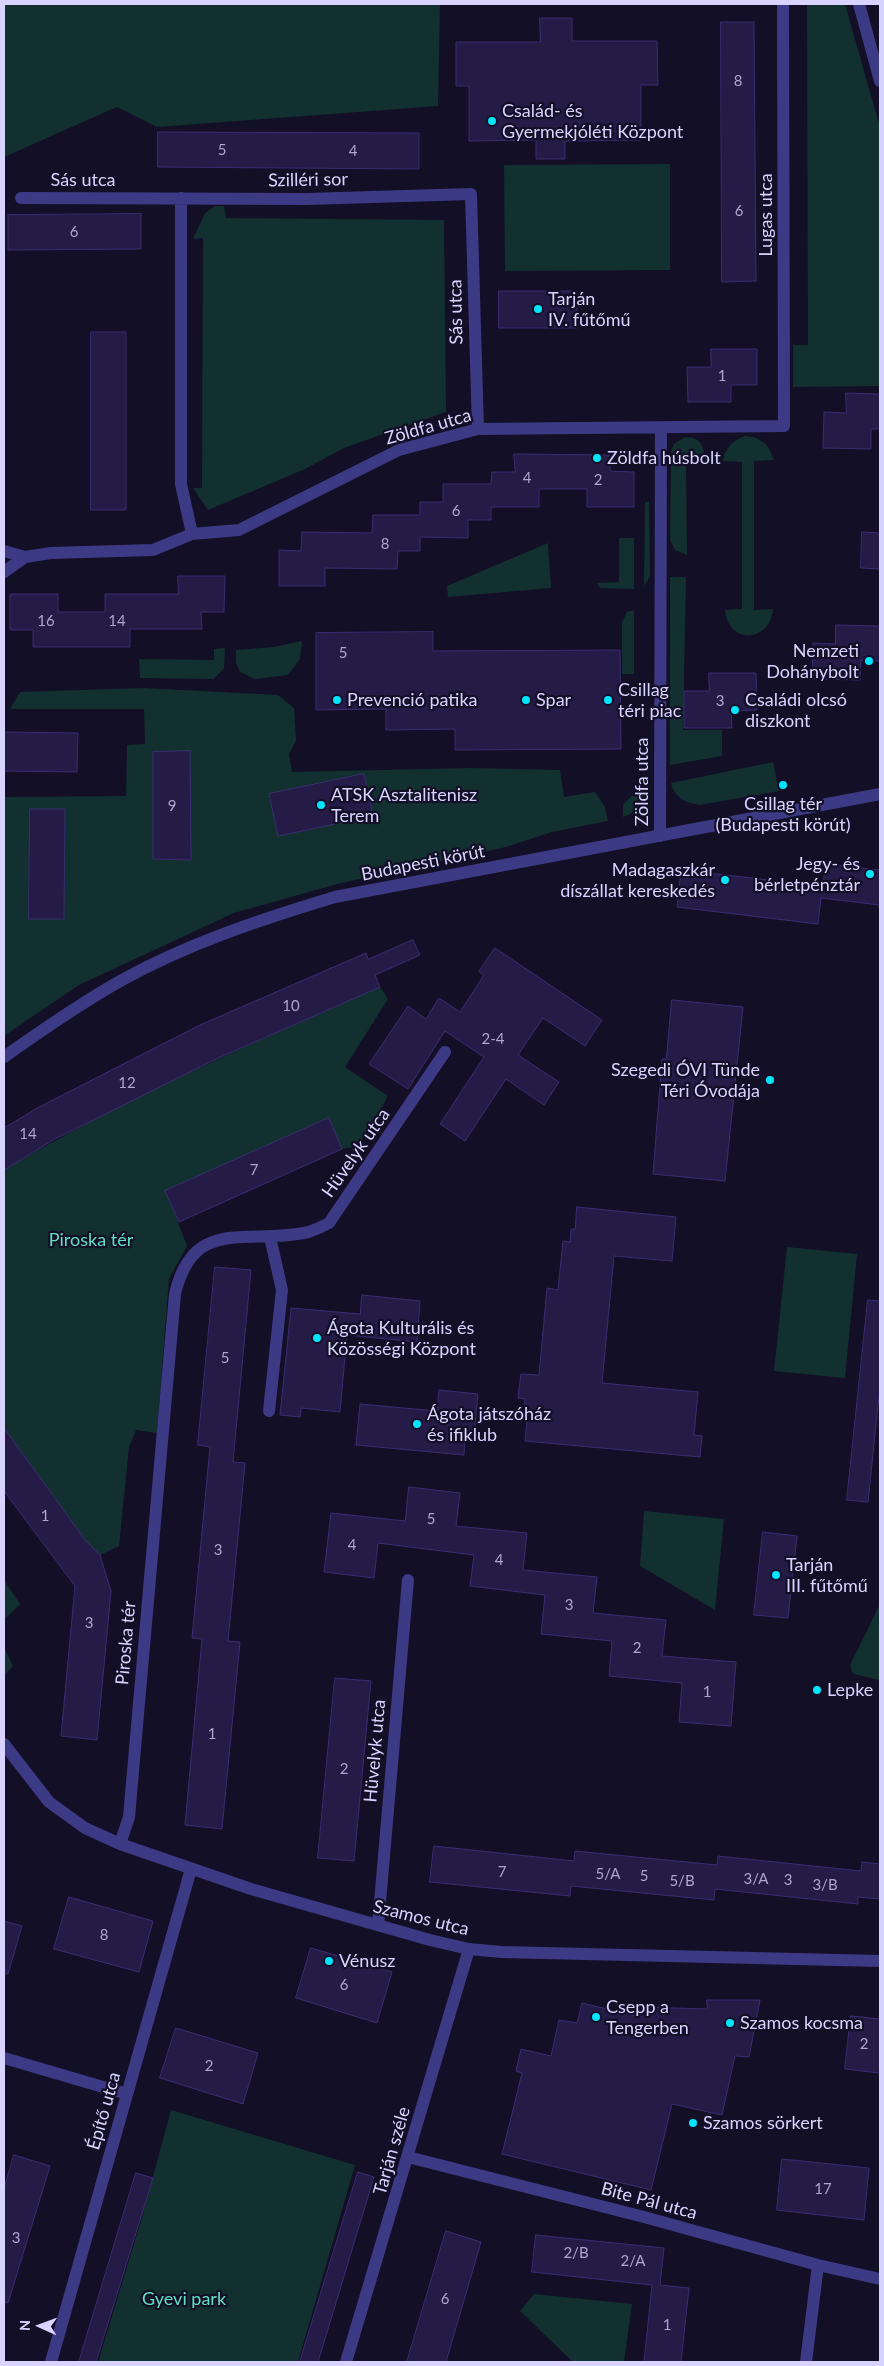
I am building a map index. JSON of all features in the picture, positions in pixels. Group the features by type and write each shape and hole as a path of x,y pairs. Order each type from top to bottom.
{"street":[{"name":"Lugas utca","path":"783,4 784,426"},
{"path":"860,4 880,81"},
{"name":"Szilléri sor","path":"145,198 307,198 471,194"},
{"name":"Sás utca","path":"471,194 478,429"},
{"name":"Sás utca","path":"21,198 145,198"},
{"path":"181,198 181,484 192,534"},
{"name":"Zöldfa utca","path":"4,551 25,557 51,553 153,550 192,534 239,530 399,450 478,429 784,426"},
{"name":"Zöldfa utca","path":"660,836 661,428"},
{"name":"Zöldfa utca","path":"4,572 25,557"},
{"name":"Budapesti körút","path":"4,1057 55,1021 123,979 206,940 335,897 880,794"},
{"name":"Hüvelyk utca","path":"205,1246 221,1238 239,1235 270,1237 306,1233 329,1223 446,1052"},
{"path":"269,1411 282,1290 270,1237"},
{"name":"Piroska tér","path":"120,1844 128,1817 175,1294 180,1273 189,1260 205,1246"},
{"name":"Hüvelyk utca","path":"378,1926 408,1580"},
{"name":"Szamos utca","path":"4,1744 49,1802 85,1828 120,1844 251,1889 378,1926 469,1949 500,1952 880,1961"},
{"name":"Építő utca","path":"51,2362 191,1869"},
{"name":"Tarján széle","path":"346,2362 469,1949"},
{"path":"4,2058 127,2094"},
{"name":"Bite Pál utca","path":"408,2157 644,2217 818,2265 880,2279"},
{"path":"806,2362 818,2265"}],"green space":[{"path":"4,4 440,4 438,106 157,127 117,107 4,157"},
{"path":"807,4 845,4 880,127 880,386 793,387 793,345 808,345"},
{"path":"670,164 670,270 505,271 504,165"},
{"path":"215,206 224,206 226,218 444,220 446,412 344,448 305,469 208,510 193,488 202,488 203,238 193,239 205,213"},
{"path":"745,436 756,438 764,443 770,450 774,460 754,461 754,610 773,609 770,620 765,628 749,635 741,634 733,629 728,621 725,610 742,609 742,462 723,461 730,445"},
{"path":"683,438 694,438 700,443 703,447 705,462 686,461 687,555 675,550 670,540 671,451 674,444"},
{"path":"645,502 649,502 650,576 644,586"},
{"path":"619,538 634,538 634,589 600,588 597,583 619,582"},
{"path":"548,543 551,588 448,597 447,586"},
{"path":"670,577 686,577 683,730 722,730 722,756 670,765"},
{"path":"634,610 634,674 622,674 622,622 627,612"},
{"path":"302,641 300,659 288,675 255,679 240,672 236,663 236,650 273,647"},
{"path":"225,648 224,668 214,679 140,678 139,659 214,660 214,649"},
{"path":"144,688 278,695 294,708 296,741 289,754 292,772 471,768 560,770 564,797 595,792 605,807 608,821 552,832 506,847 341,883 234,913 79,985 4,1036 4,797 126,796 127,745 145,744 144,709 10,709 20,692","holes":["153,752 190,752 190,860 153,859","364,774 373,816 278,835 270,794","30,810 65,810 64,919 29,919"]},
{"path":"773,762 779,791 700,805 681,799 671,783"},
{"path":"651,787 641,806 623,817 623,805 626,801 638,791"},
{"name":"Piroska tér","path":"380,987 388,999 345,1067 388,1096 359,1146 342,1149 328,1118 166,1191 187,1246 169,1279 157,1433 136,1430 129,1447 119,1546 100,1555 86,1541 4,1428 4,1170 95,1119 189,1073"},
{"path":"787,1247 857,1254 845,1378 774,1371"},
{"path":"644,1511 724,1519 715,1610 640,1566"},
{"path":"4,1580 20,1604 4,1620"},
{"path":"880,1604 880,1680 853,1674 850,1665"},
{"path":"4,1647 13,1666 4,1675"},
{"name":"Gyevi park","path":"171,2110 355,2165 298,2362 98,2362 141,2221"},
{"path":"534,2294 632,2304 624,2362 573,2362 520,2311"}],"building":[{"path":"540,18 572,18 572,41 657,41 658,85 641,85 641,140 565,141 565,159 536,159 536,140 469,141 469,86 456,86 456,42 540,42"},
{"path":"721,22 754,22 756,281 722,282"},
{"path":"158,132 419,133 419,169 158,167"},
{"path":"141,214 141,249 8,250 8,215"},
{"name":"Tarján IV. fűtőmű","path":"499,291 577,291 577,328 499,328"},
{"path":"91,332 126,332 126,510 91,510"},
{"path":"711,349 757,349 757,385 731,385 731,402 688,402 687,367 711,367"},
{"path":"846,393 880,394 880,429 871,429 871,449 823,448 824,412 846,413"},
{"path":"514,454 610,455 610,471 634,472 634,507 587,507 587,489 539,489 539,507 491,507 491,520 468,520 468,538 420,537 420,551 398,551 397,569 325,568 325,586 279,586 279,550 301,551 302,532 372,533 373,515 420,515 420,502 443,502 443,484 491,484 492,472 515,472"},
{"path":"862,532 880,533 880,569 861,568"},
{"path":"178,576 225,576 224,612 201,612 202,629 130,629 130,647 33,647 33,630 10,630 10,594 58,594 58,612 105,612 105,594 178,594"},
{"path":"836,625 880,626 880,661 861,660 860,680 812,679 813,643 835,644"},
{"path":"433,632 433,651 620,650 621,749 455,750 455,729 386,730 386,709 316,710 316,633"},
{"path":"709,673 756,673 757,710 731,711 732,728 684,728 684,691 709,691"},
{"path":"4,732 78,733 77,772 4,771"},
{"path":"190,751 191,860 153,859 153,752"},
{"name":"ATSK Asztalitenisz Terem","path":"364,774 373,816 278,836 269,794"},
{"path":"30,809 65,809 64,919 29,919"},
{"path":"825,864 880,870 880,905 821,898 818,924 677,907 681,870 823,886"},
{"path":"413,940 420,955 375,975 380,987 216,1059 55,1139 4,1170 4,1128 39,1107 200,1025 366,953 368,959"},
{"path":"495,948 602,1020 585,1046 543,1018 518,1055 559,1082 544,1105 506,1079 465,1141 440,1124 484,1057 445,1031 408,1089 369,1064 408,1006 426,1019 439,998 460,1012 484,975 479,972"},
{"path":"672,1000 743,1007 725,1181 653,1174 662,1059 666,1059"},
{"path":"329,1118 342,1149 179,1222 165,1191"},
{"path":"577,1207 676,1217 672,1261 614,1256 602,1383 698,1392 694,1435 702,1436 700,1457 525,1441 527,1420 523,1419 525,1399 518,1398 521,1374 539,1375 547,1288 558,1290 563,1241 570,1242 571,1229 575,1229"},
{"path":"215,1267 251,1270 233,1462 245,1463 228,1641 240,1642 222,1829 185,1825 202,1639 192,1638 210,1447 198,1445"},
{"name":"Ágota Kulturális és Közösségi Központ","path":"362,1295 420,1301 417,1342 347,1335 340,1412 301,1408 300,1417 280,1415 291,1308 360,1314"},
{"path":"868,1300 880,1301 880,1386 868,1502 847,1500"},
{"name":"Ágota játszóház és ifiklub","path":"439,1390 478,1394 474,1436 465,1435 464,1455 356,1445 360,1404 437,1411"},
{"path":"4,1428 86,1541 100,1555 111,1591 97,1740 61,1736 75,1586 4,1491"},
{"path":"409,1487 460,1493 456,1526 527,1533 523,1570 597,1577 593,1613 666,1620 662,1656 736,1662 731,1726 679,1722 682,1683 609,1676 612,1641 541,1634 545,1595 470,1586 474,1555 378,1543 374,1578 324,1572 331,1513 405,1521"},
{"name":"Tarján III. fűtőmű","path":"763,1532 797,1536 788,1618 754,1615"},
{"path":"335,1678 371,1681 354,1861 318,1858"},
{"path":"434,1846 574,1861 575,1851 717,1865 718,1856 861,1871 862,1862 880,1864 880,1899 858,1897 858,1904 715,1889 714,1900 571,1886 570,1896 430,1882"},
{"path":"69,1897 153,1921 139,1972 54,1949"},
{"path":"4,1921 22,1926 8,1974 4,1973"},
{"path":"311,1948 392,1972 377,2023 296,1998"},
{"path":"707,2000 760,2000 749,2057 735,2056 722,2115 672,2104 651,2190 502,2154 522,2073 516,2071 521,2049 551,2056 559,2020 577,2023 582,2003 640,2017 641,2007 707,2009"},
{"path":"851,2016 880,2019 880,2073 845,2069"},
{"path":"176,2028 258,2053 243,2104 160,2078"},
{"path":"14,2155 50,2166 8,2303 4,2302 4,2189"},
{"path":"782,2159 869,2168 864,2220 777,2210"},
{"path":"358,2172 374,2177 318,2362 300,2362"},
{"path":"136,2173 153,2178 96,2362 79,2362"},
{"path":"446,2231 481,2242 446,2362 407,2362"},
{"path":"536,2235 664,2248 660,2285 689,2288 681,2362 644,2362 652,2285 532,2272"}],"place":[{"name":"Család- és Gyermekjóléti Központ","path":"492,121"},
{"name":"Tarján IV. fűtőmű","path":"538,309"},
{"name":"Zöldfa húsbolt","path":"597,458"},
{"name":"Nemzeti Dohánybolt","path":"869,661"},
{"name":"Prevenció patika","path":"337,700"},
{"name":"Spar","path":"526,700"},
{"name":"Csillag téri piac","path":"608,700"},
{"name":"Családi olcsó diszkont","path":"735,710"},
{"name":"Csillag tér (Budapesti körút)","path":"783,785"},
{"name":"ATSK Asztalitenisz Terem","path":"321,805"},
{"name":"Jegy- és bérletpénztár","path":"870,874"},
{"name":"Madagaszkár díszállat kereskedés","path":"725,880"},
{"name":"Szegedi ÓVI Tünde Téri Óvodája","path":"770,1080"},
{"name":"Ágota Kulturális és Közösségi Központ","path":"317,1338"},
{"name":"Ágota játszóház és ifiklub","path":"417,1424"},
{"name":"Tarján III. fűtőmű","path":"776,1575"},
{"name":"Lepke","path":"817,1690"},
{"name":"Vénusz","path":"329,1961"},
{"name":"Csepp a Tengerben","path":"596,2017"},
{"name":"Szamos kocsma","path":"730,2023"},
{"name":"Szamos sörkert","path":"693,2123"}]}
